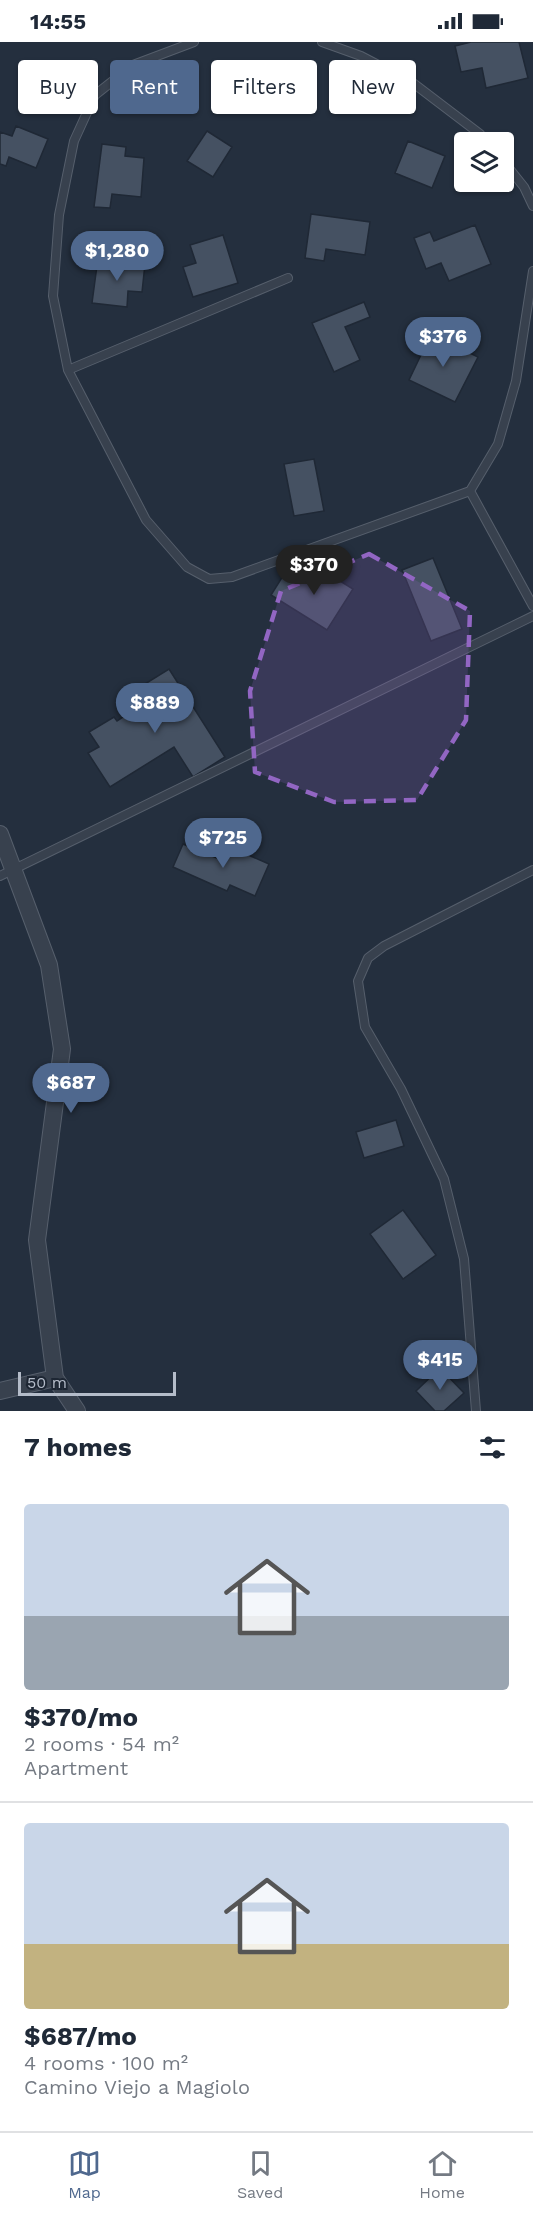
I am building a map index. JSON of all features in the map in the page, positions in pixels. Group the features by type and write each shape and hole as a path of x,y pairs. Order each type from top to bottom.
{"street":[{"path":"0,834 7,873 49,965 62,1050 37,1240 55,1378 76,1411"},
{"path":"0,1391 55,1378"}],"lane":[{"path":"194,42 133,65 94,95 74,141 59,215 53,296 68,370 146,520 187,567 208,579 232,577 470,491 498,444 501,434 516,381 533,271"},
{"path":"322,42 362,56 413,83 477,132"},
{"path":"514,174 524,187 533,206"},
{"path":"68,370 288,278"},
{"path":"470,491 533,606"},
{"path":"7,873 533,616"},
{"path":"476,1411 464,1259 444,1179 401,1089 365,1027 358,981 368,958 384,946 533,870"}],"highlighted area":[{"path":"369,554 470,611 466,720 417,800 334,802 255,772 250,691 281,591"}],"building":[{"path":"471,42 519,42 528,78 486,88 482,68 461,72 455,46"},
{"path":"16,126 48,139 36,168 9,157 6,166 0,164 0,132 12,136"},
{"path":"207,131 232,147 213,177 187,161"},
{"path":"408,141 445,156 432,188 395,173"},
{"path":"102,144 126,147 125,156 144,158 141,197 112,194 110,208 94,207"},
{"path":"311,214 370,222 365,255 326,249 324,261 305,258"},
{"path":"475,225 491,264 449,281 441,263 426,269 414,238 430,232 434,241"},
{"path":"223,235 238,283 193,297 183,267 196,263 190,245"},
{"path":"98,258 145,264 142,292 128,291 127,307 92,303"},
{"path":"364,302 370,317 345,327 360,360 334,372 312,323"},
{"path":"431,334 478,357 455,402 409,380"},
{"path":"314,459 324,511 294,516 284,464"},
{"path":"433,558 462,629 431,641 402,570"},
{"path":"316,566 353,589 327,630 271,595 286,571 305,583"},
{"path":"169,669 225,757 193,777 174,747 110,787 88,753 99,747 89,732 114,717 117,721 149,700 140,687"},
{"path":"183,844 224,861 230,847 269,864 255,896 230,885 227,891 173,867"},
{"path":"396,1120 404,1146 364,1158 356,1132"},
{"path":"403,1210 436,1255 403,1279 370,1234"},
{"path":"440,1368 464,1393 444,1411 435,1411 416,1391"}]}
